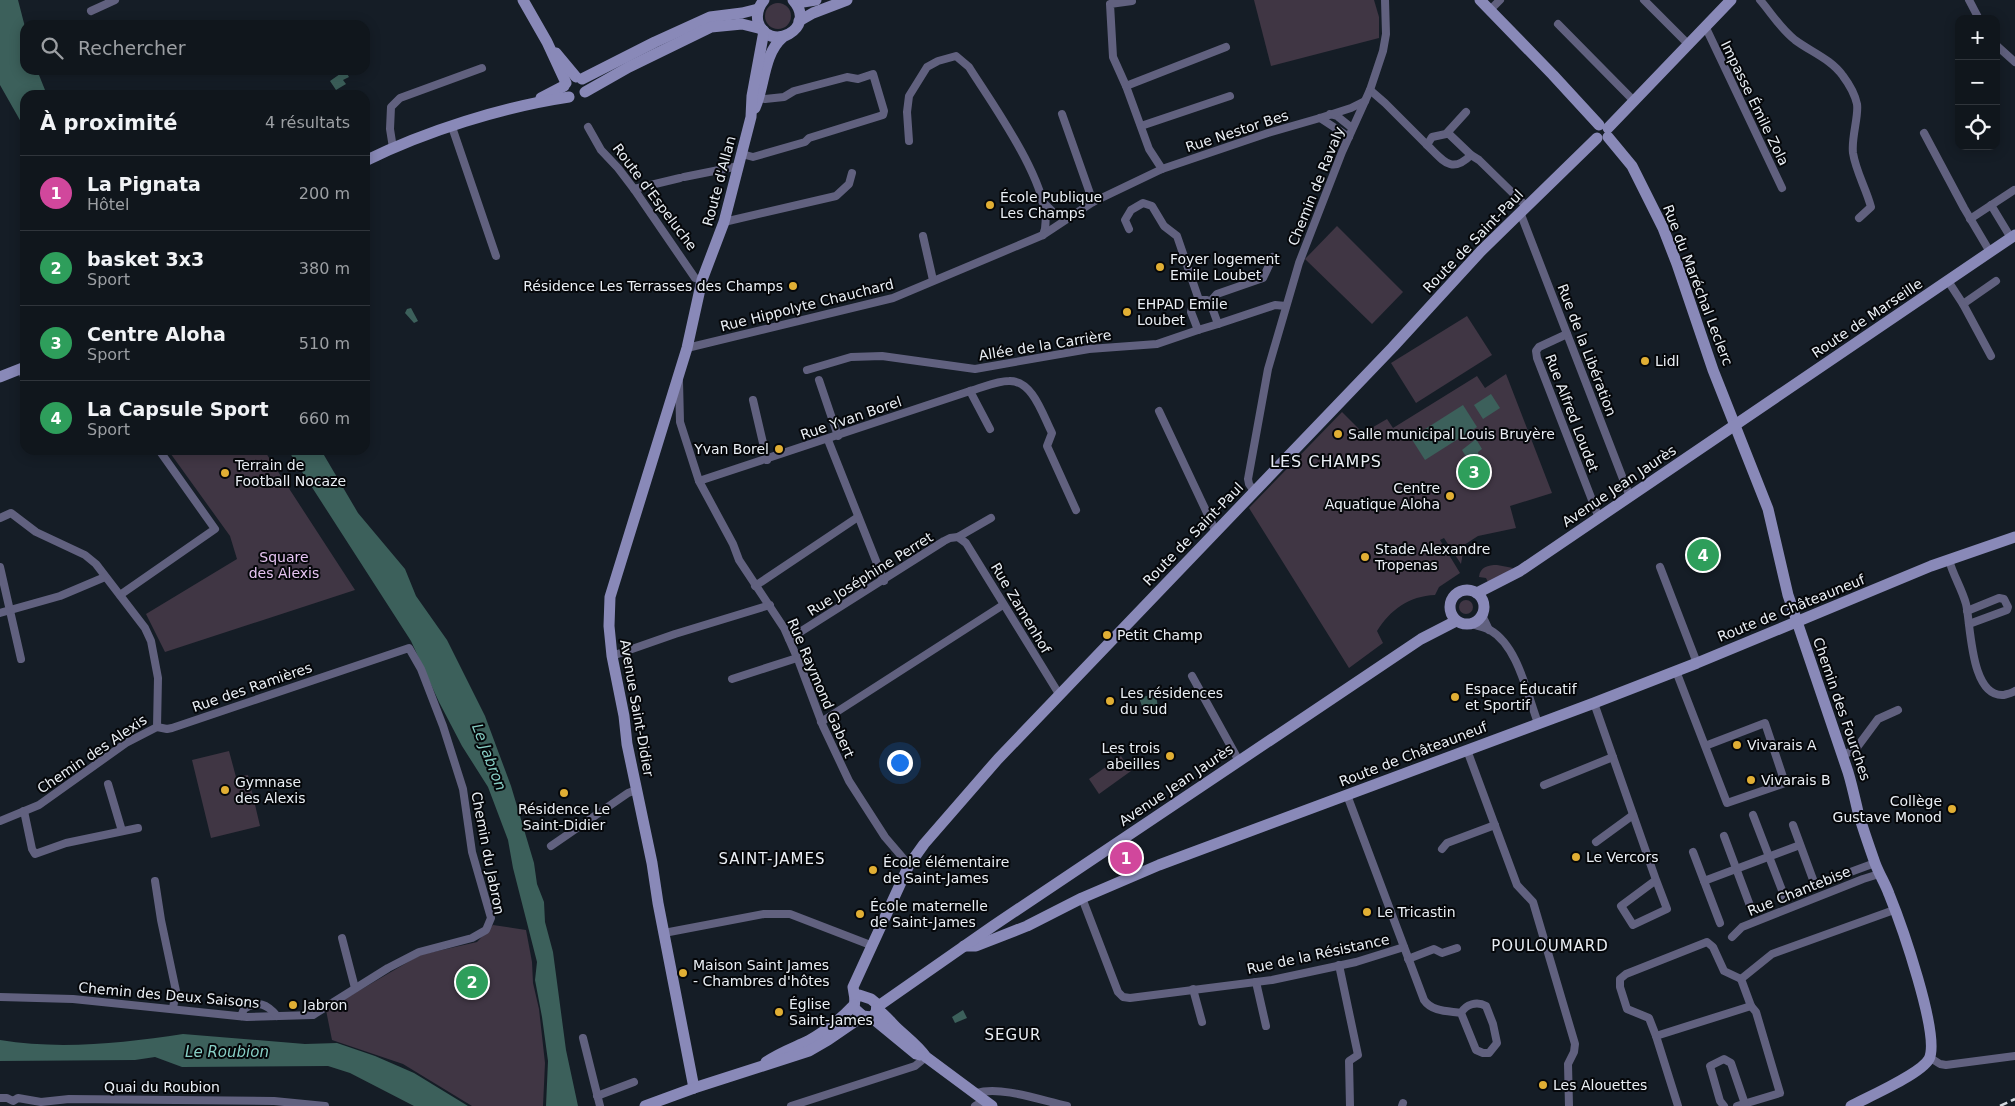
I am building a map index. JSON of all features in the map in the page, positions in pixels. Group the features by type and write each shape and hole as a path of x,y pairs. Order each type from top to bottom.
{"main road":[{"path":"523,0 547,42 565,84 565,92 570,97"},
{"path":"794,0 803,2 816,0"},
{"path":"794,0 799,9 799,21"},
{"name":"Route d'Allan","path":"702,280 724,222 756,97 775,43 793,31 799,21 813,12 847,0"},
{"name":"Rue du Maréchal Leclerc","path":"1480,0 1553,75 1632,166 1662,228 1686,289 1713,370 1735,425"},
{"name":"Route de Saint-Paul","path":"866,1006 853,986 909,865 924,844 998,759 1393,348 1480,251 1634,101 1731,0"},
{"path":"761,4 758,20 763,30"},
{"path":"533,103 565,84 570,78 579,78 710,17 742,14 761,4"},
{"path":"370,159 393,148 452,127 533,103 570,97 579,98 585,92 629,67 712,27 742,24 763,30 772,36 782,37"},
{"name":"Route d'Allan","path":"756,97 763,30"},
{"path":"547,42 586,86 585,92"},
{"name":"Route de Marseille","path":"1735,425 2013,237"},
{"name":"Avenue Saint-Didier","path":"694,1088 652,863 626,744 624,716 612,656 609,626 610,597 687,348 702,280"},
{"path":"0,377 20,373"},
{"name":"Avenue Jean Jaurès","path":"1480,598 1735,425"},
{"name":"Chemin des Fourches","path":"1735,425 1768,509 1796,621 1842,755 1877,869 1889,894 1922,996 1932,1044 1930,1058"},
{"name":"Route de Châteauneuf","path":"964,946 976,946 1027,926 1082,898 1159,865 1594,703 1949,560 2015,537"},
{"path":"1467,590 1480,598 1482,615 1476,622 1466,624 1453,616 1450,602 1457,593 1467,590"},
{"name":"Avenue Jean Jaurès","path":"645,1106 759,1066 778,1054 806,1042 840,1020 898,991 1453,616"},
{"path":"866,1006 884,1013 902,1033 919,1047 926,1057 982,1102"},
{"path":"1851,1106 1910,1074 1930,1058"}],"street":[{"path":"90,10 115,0"},
{"path":"1490,10 1500,0"},
{"path":"1644,0 1689,45"},
{"path":"1760,0 1778,25 1796,40 1827,60 1842,74 1851,90 1857,105 1852,150 1856,169 1866,188 1871,207 1859,218"},
{"path":"1969,0 1977,15"},
{"path":"1132,1 1110,4 1113,57 1126,86 1149,149 1162,169"},
{"name":"Chemin de Ravaly","path":"1254,492 1249,484 1250,469 1268,369 1299,263 1352,128 1370,90 1383,51 1386,34 1384,2"},
{"path":"1558,24 1634,101"},
{"name":"Impasse Émile Zola","path":"1706,28 1782,188"},
{"path":"1126,86 1226,47"},
{"path":"2000,49 2015,62"},
{"path":"909,141 907,112 909,96 927,67 938,61 956,56 969,67 1031,170 1042,200 1046,220 1043,235"},
{"path":"393,148 390,129 391,107 400,98 482,68"},
{"path":"742,154 753,156 805,142 809,138 883,115 884,111 873,74 858,79 848,77 794,91 784,97 765,100 756,97"},
{"path":"1370,90 1386,103 1446,163 1455,166 1464,163 1471,155"},
{"path":"1141,126 1230,96"},
{"name":"Rue Nestor Bes","path":"1162,169 1268,133 1351,108 1364,101"},
{"path":"1427,145 1432,138 1446,134 1466,112"},
{"path":"1062,114 1094,202"},
{"path":"1330,114 1337,116 1352,128"},
{"path":"1320,118 1349,137"},
{"path":"452,127 496,256"},
{"name":"Route d'Espeluche","path":"588,127 601,150 634,189 695,278 702,280"},
{"path":"1924,133 1990,252"},
{"path":"1446,134 1449,134 1479,160 1523,209"},
{"path":"634,189 739,166"},
{"name":"Rue Hippolyte Chauchard","path":"687,348 893,298 1043,235 1094,202 1162,169"},
{"path":"724,222 836,196 849,184 852,173"},
{"path":"1970,219 2014,190"},
{"path":"1042,200 1056,215 1078,213"},
{"path":"1129,229 1126,220 1131,210 1144,203 1152,206 1164,226 1177,236 1199,300"},
{"path":"1991,205 2013,237"},
{"name":"Rue de la Libération","path":"1523,209 1567,334 1630,497"},
{"path":"923,236 933,280"},
{"path":"1210,302 1217,294 1263,278 1273,257"},
{"path":"1948,281 1963,304 1990,356"},
{"path":"1963,304 1996,281"},
{"path":"1198,330 1191,312 1193,304 1199,300 1210,302 1218,324"},
{"name":"Allée de la Carrière","path":"807,370 851,357 882,356 975,369 1088,349 1157,344 1275,305 1286,306"},
{"name":"Rue Alfred Loudet","path":"1567,334 1539,347 1536,351 1537,358 1599,518"},
{"name":"Rue Raymond Gabert","path":"678,375 680,422 699,481 733,544 739,560 754,586 770,605 789,639 821,722 849,781 885,837 909,865"},
{"path":"819,380 838,436"},
{"name":"Rue Yvan Borel","path":"699,481 828,440 970,391 1006,381 1023,384 1039,407 1052,434 1047,446 1076,510"},
{"path":"970,391 990,429"},
{"path":"753,400 767,460"},
{"path":"669,404 680,422"},
{"path":"1159,411 1216,532"},
{"path":"828,440 884,580"},
{"path":"120,595 215,529 163,455"},
{"name":"Chemin des Alexis","path":"0,518 11,513 36,532 85,555 120,595 145,628 151,641 158,678 158,727 126,743 39,805 0,821"},
{"path":"754,586 858,517"},
{"name":"Rue Joséphine Perret","path":"789,639 944,541 958,537 991,518"},
{"name":"Rue Zamenhof","path":"958,537 966,543 1059,694"},
{"path":"1949,560 1967,611 1973,658 1984,682 1998,694 2004,695 2015,692"},
{"path":"0,567 21,659"},
{"path":"1660,568 1697,663"},
{"path":"0,613 60,596 105,577"},
{"path":"1967,611 1999,598 2004,598 2008,602 2007,610 1969,624"},
{"path":"612,656 675,634 770,605"},
{"path":"821,722 1003,605"},
{"path":"1482,615 1490,630 1504,642 1513,656 1538,723"},
{"path":"1471,624 1490,630"},
{"name":"Rue des Ramières","path":"158,727 168,730 409,648"},
{"name":"Chemin du Jabron","path":"356,988 419,952 472,938 486,930 491,918 472,852 464,790 444,726 409,648"},
{"path":"732,679 797,658"},
{"path":"1676,671 1727,803 1785,783 1765,723 1705,746"},
{"path":"1192,676 1239,761"},
{"path":"1594,703 1667,909 1633,925 1621,906 1656,880"},
{"path":"1842,755 1855,750 1878,719 1898,710"},
{"path":"1468,750 1517,885 1533,902 1575,1044 1574,1052 1568,1064 1569,1106"},
{"path":"1544,785 1613,757"},
{"path":"108,784 122,832"},
{"path":"551,846 628,793 636,790"},
{"name":"Rue de la Résistance","path":"1082,898 1115,985 1122,997 1256,982 1339,965 1404,947 1346,795"},
{"path":"24,811 32,849 35,854 66,843 138,828"},
{"path":"1596,842 1633,815"},
{"path":"1753,815 1785,898"},
{"path":"1442,849 1447,843 1495,825"},
{"path":"1793,825 1815,885 1877,869"},
{"path":"1724,836 1752,911"},
{"path":"1704,881 1800,844"},
{"path":"1693,852 1720,923"},
{"name":"Rue Chantebise","path":"1732,937 1742,927 1863,879 1877,869"},
{"path":"155,881 176,991 173,1008"},
{"path":"1741,979 1772,954 1894,910"},
{"path":"664,933 764,914 790,914 873,946"},
{"path":"342,938 356,988"},
{"path":"1678,1106 1649,1018 1627,1008 1620,987 1620,979 1626,974 1707,942 1713,947 1724,971 1741,979 1751,1006 1756,1012 1780,1093 1741,1105 1731,1063 1724,1059 1710,1066 1720,1101 1724,1106"},
{"path":"1404,947 1421,994 1428,1006 1434,1009 1461,1013"},
{"path":"1408,958 1434,950 1442,953 1457,948"},
{"path":"1339,965 1358,1055 1348,1061 1350,1106"},
{"path":"1256,982 1266,1026"},
{"name":"Chemin des Deux Saisons","path":"0,997 58,998 241,1016 277,1016 313,1015 356,988"},
{"path":"1193,990 1202,1022"},
{"path":"241,1016 244,1009 262,1003 277,1016"},
{"path":"1480,1003 1486,1006 1493,1024 1497,1043 1489,1052 1483,1053 1476,1050 1461,1013 1464,1008 1471,1005 1480,1003"},
{"path":"1656,1036 1751,1006"},
{"path":"583,1038 600,1106"},
{"path":"1930,1058 1946,1065 2015,1056"},
{"path":"791,1106 915,1066 926,1057"},
{"path":"597,1096 634,1082"},
{"path":"982,1102 985,1091 999,1091 1066,1106"},
{"name":"Quai du Roubion","path":"0,1098 7,1098 11,1103 18,1098 41,1102 69,1099 191,1102 274,1101 325,1106"},
{"path":"41,1102 54,1106"}],"green space":[{"path":"1254,0 1374,0 1379,17 1379,38 1271,66"},
{"path":"778,3 787,7 791,16 787,25 778,29 769,25 765,16 769,7"},
{"path":"1337,226 1403,292 1372,324 1305,259"},
{"path":"1467,316 1492,355 1416,403 1391,363"},
{"name":"Stade Alexandre Tropenas","path":"1506,374 1552,493 1510,506 1516,528 1478,536 1464,545 1461,564 1444,538 1440,540 1460,573 1439,587 1435,595 1409,601 1394,611 1377,631 1383,643 1349,668 1249,508 1342,412 1363,433 1387,419 1393,428 1477,376 1485,388"},
{"name":"Square des Alexis","path":"172,455 267,455 355,590 165,652 146,614 237,559 230,536"},
{"path":"1497,565 1513,568 1489,584 1486,578 1479,577 1485,567"},
{"path":"1463,600 1469,600 1473,607 1469,614 1463,614 1459,610 1459,604"},
{"name":"Gymnase des Alexis","path":"229,751 236,777 248,775 260,826 211,838 192,760"},
{"path":"1121,756 1131,771 1099,794 1089,779"},
{"path":"493,925 526,930 532,962 533,983 539,1009 545,1063 543,1106 472,1106 403,1064 332,1040 326,1010 420,955 477,942"}],"water":[{"path":"0,0 18,0 23,20 20,20 20,75 39,75 45,90 20,90 20,120 0,85"},
{"path":"339,75 348,75 349,77 343,80 346,84 336,90 330,81"},
{"path":"411,308 418,321 414,323 405,313 407,309"},
{"path":"1491,394 1500,408 1483,419 1474,405"},
{"path":"1463,405 1477,427 1425,460 1411,438"},
{"path":"1476,439 1482,449 1478,452 1479,461 1471,465 1462,450"},
{"name":"Le Jabron","path":"291,455 324,455 358,513 405,569 416,596 447,640 485,716 511,786 534,863 537,884 544,902 545,922 553,952 566,1050 578,1106 546,1106 548,1061 535,980 537,962 513,868 508,840 488,787 462,746 411,641"},
{"path":"1155,695 1156,697 1156,712 1146,711 1139,698"},
{"path":"963,1010 967,1018 955,1023 952,1017"},
{"name":"Le Roubion","path":"183,1034 305,1044 337,1043 375,1056 414,1073 468,1106 414,1106 350,1073 328,1066 182,1067 155,1057 135,1060 0,1061 0,1040 45,1045 68,1045 138,1040"}],"railway":[{"path":"2000,1106 2015,1099"}],"place":[{"name":"École Publique Les Champs","path":"990,205"},
{"name":"Foyer logement Emile Loubet","path":"1160,267"},
{"name":"Résidence Les Terrasses des Champs","path":"793,286"},
{"name":"EHPAD Emile Loubet","path":"1127,312"},
{"name":"Lidl","path":"1645,361"},
{"name":"Salle municipal Louis Bruyère","path":"1338,434"},
{"name":"Yvan Borel","path":"779,449"},
{"name":"Centre Aloha","path":"1474,472"},
{"name":"Terrain de Football Nocaze","path":"225,473"},
{"name":"Centre Aquatique Aloha","path":"1450,496"},
{"name":"La Capsule Sport","path":"1703,555"},
{"name":"Stade Alexandre Tropenas","path":"1365,557"},
{"name":"Petit Champ","path":"1107,635"},
{"name":"Espace Éducatif et Sportif","path":"1455,697"},
{"name":"Les résidences du sud","path":"1110,701"},
{"name":"Vivarais A","path":"1737,745"},
{"name":"Les trois abeilles","path":"1170,756"},
{"name":"Vivarais B","path":"1751,780"},
{"name":"Gymnase des Alexis","path":"225,790"},
{"name":"Résidence Le Saint-Didier","path":"564,793"},
{"name":"Collège Gustave Monod","path":"1952,809"},
{"name":"Le Vercors","path":"1576,857"},
{"name":"La Pignata","path":"1126,858"},
{"name":"École élémentaire de Saint-James","path":"873,870"},
{"name":"Le Tricastin","path":"1367,912"},
{"name":"École maternelle de Saint-James","path":"860,914"},
{"name":"Maison Saint James - Chambres d'hôtes","path":"683,973"},
{"name":"basket 3x3","path":"472,982"},
{"name":"Jabron","path":"293,1005"},
{"name":"Église Saint-James","path":"779,1012"},
{"name":"Les Alouettes","path":"1543,1085"}],"district":[{"name":"LES CHAMPS","path":"1326,461"},
{"name":"SAINT-JAMES","path":"772,859"},
{"name":"POULOUMARD","path":"1550,946"},
{"name":"SEGUR","path":"1013,1035"}]}
